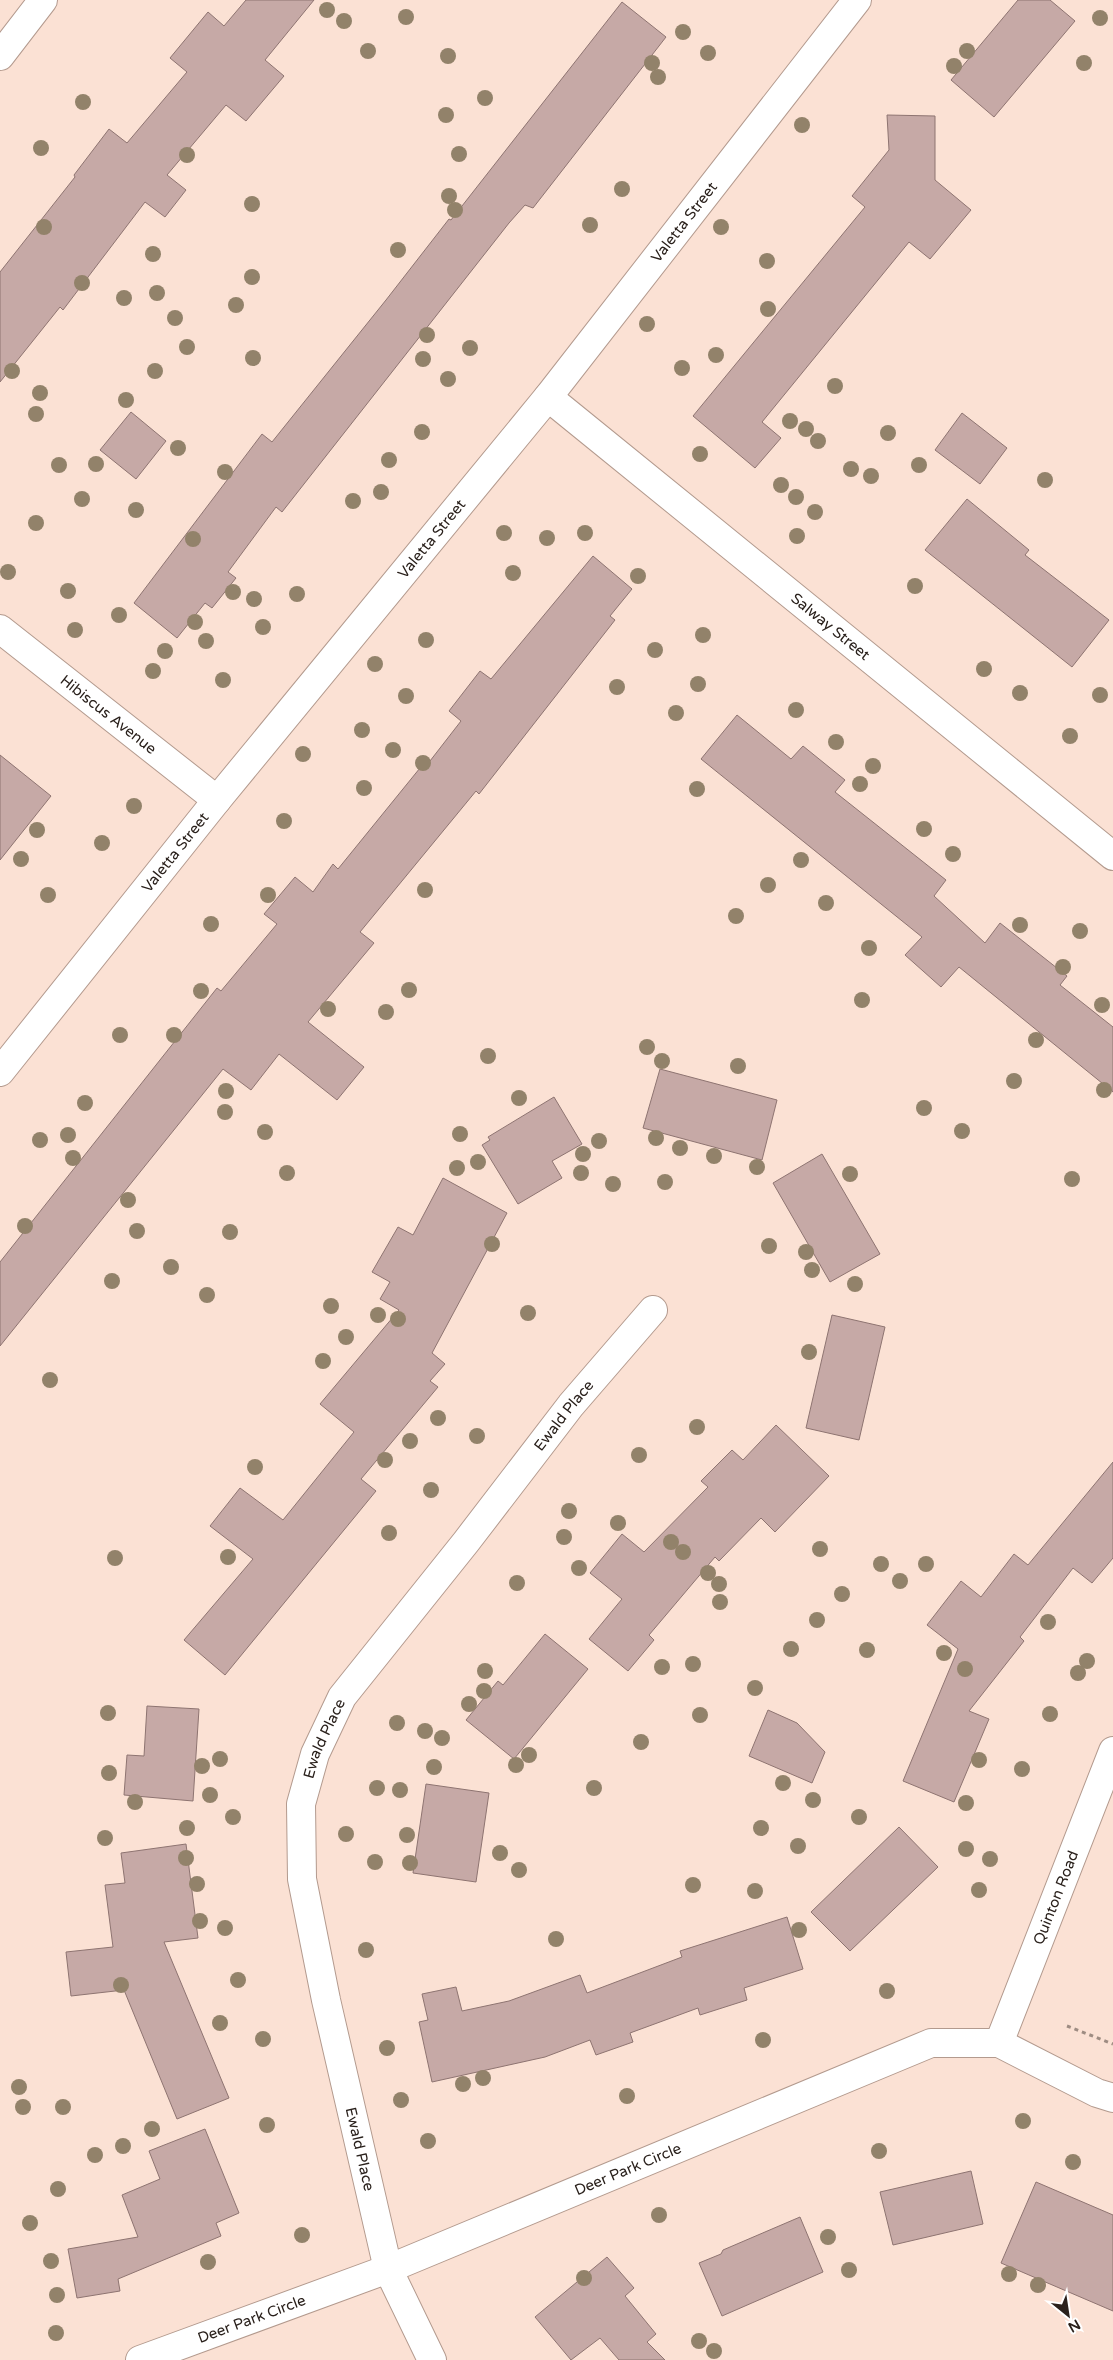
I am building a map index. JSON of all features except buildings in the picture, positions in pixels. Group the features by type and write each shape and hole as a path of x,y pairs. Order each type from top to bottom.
{"street":[{"path":"0,56 43,0"},
{"name":"Valetta Street","path":"0,1072 216,800 548,397 856,0"},
{"name":"Salway Street","path":"548,397 1113,856"},
{"name":"Hibiscus Avenue","path":"0,629 216,800"},
{"name":"Ewald Place","path":"432,2360 388,2269 326,2000 302,1879 301,1804 315,1754 342,1697 571,1405 653,1310"},
{"name":"Quinton Road","path":"999,2044 1113,1751"},
{"name":"Deer Park Circle","path":"140,2360 388,2269 931,2043 999,2044 1097,2093 1113,2098"}],"path":[{"path":"1067,2026 1113,2044"}]}
